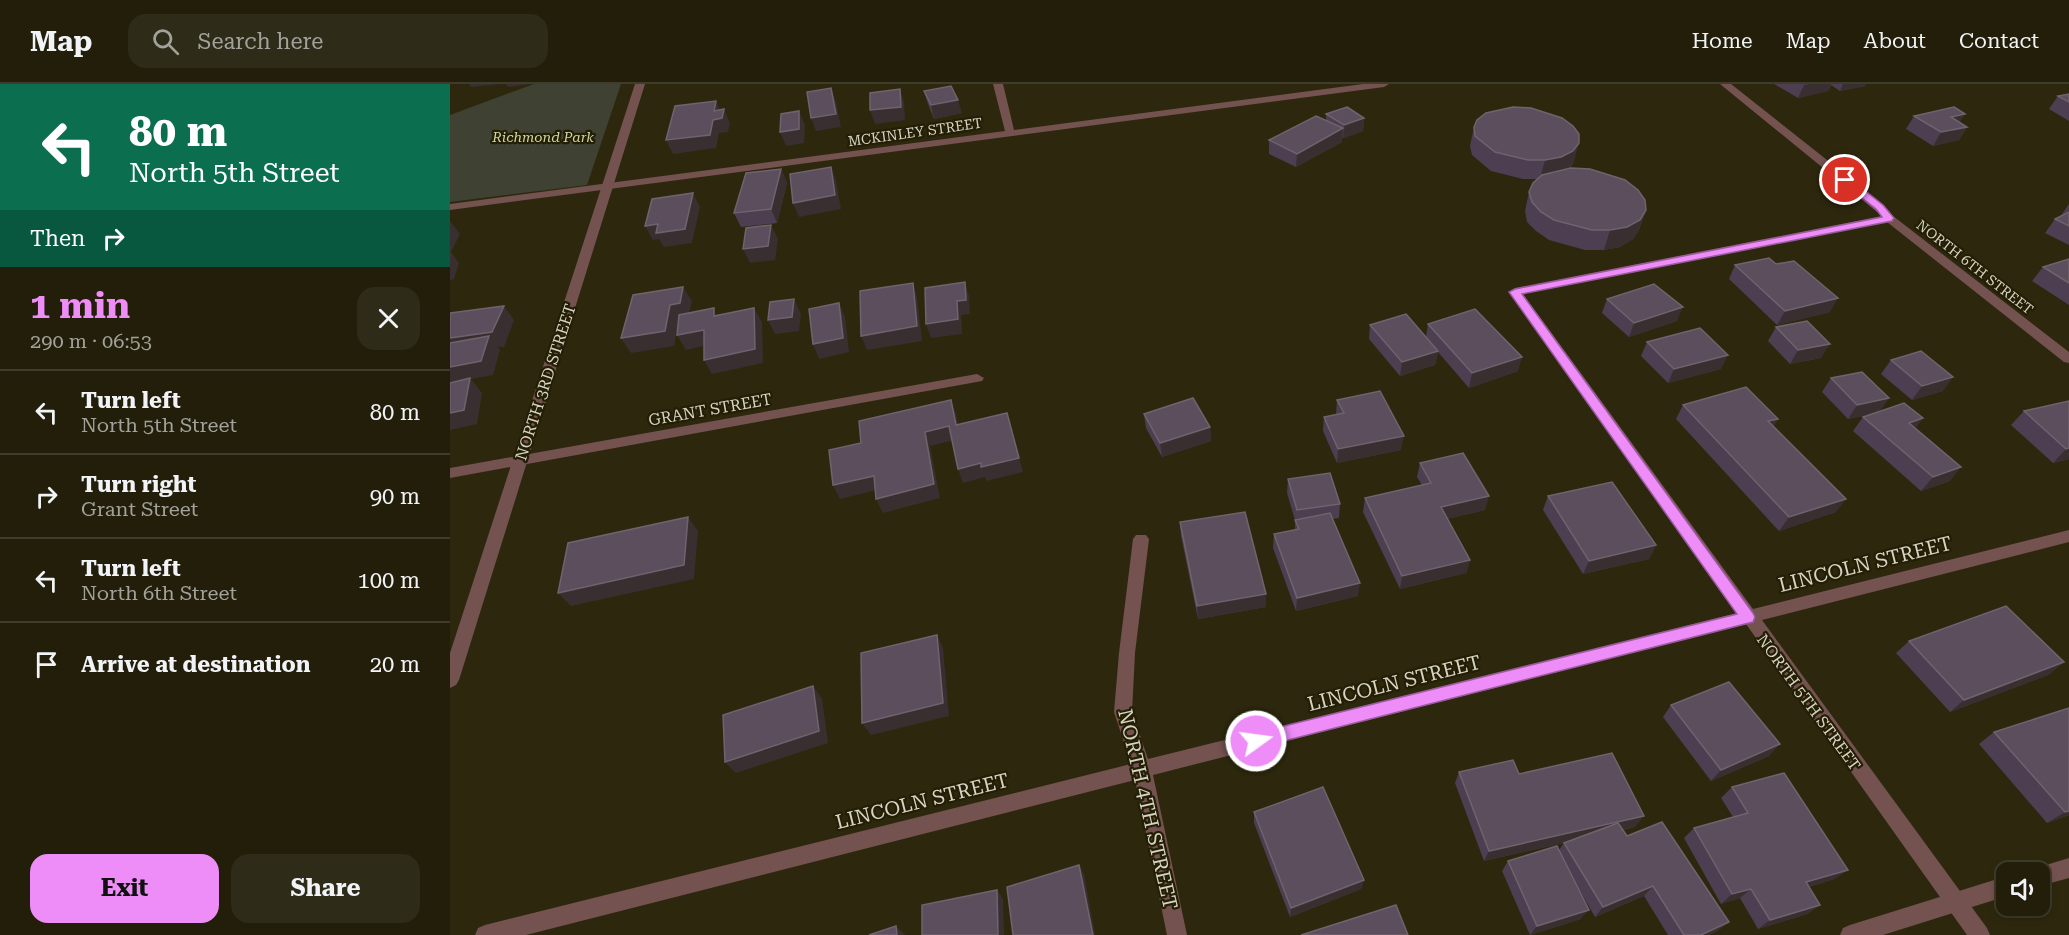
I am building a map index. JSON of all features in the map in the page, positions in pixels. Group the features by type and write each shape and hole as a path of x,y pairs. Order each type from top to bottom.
{"street":[{"name":"NORTH 3RD STREET","path":"450,680 640,84"},
{"path":"998,84 1010,133"},
{"name":"MCKINLEY STREET","path":"450,207 1384,84"},
{"name":"NORTH 6TH STREET","path":"1725,84 1880,207 1889,218 2069,359"},
{"name":"NORTH 5TH STREET","path":"1889,218 1515,292 1980,935"},
{"name":"GRANT STREET","path":"450,473 519,463 977,378"},
{"name":"LINCOLN STREET","path":"485,935 2069,536"},
{"name":"NORTH 4TH STREET","path":"1142,539 1127,653 1123,712 1142,769 1177,935"},
{"path":"2050,873 2069,868"},
{"path":"1850,935 1996,889"}],"green space":[{"name":"Richmond Park","path":"534,84 621,84 587,185 450,202 450,115"}],"building":[{"path":"951,86 958,100 931,105 924,91"},
{"path":"831,88 836,114 811,118 807,92"},
{"path":"900,89 901,107 870,110 870,93"},
{"path":"2069,94 2069,102 2058,96"},
{"path":"716,101 714,111 724,109 722,118 713,120 710,135 666,140 675,106"},
{"path":"1347,107 1364,118 1344,125 1326,114"},
{"path":"1513,107 1531,108 1562,118 1579,134 1579,143 1573,151 1561,157 1545,160 1528,160 1495,152 1475,136 1474,127 1477,120 1486,113"},
{"path":"1954,107 1965,114 1951,117 1967,127 1941,132 1914,116"},
{"path":"799,111 799,129 780,132 781,114"},
{"path":"1316,116 1343,128 1297,154 1269,140"},
{"path":"831,167 835,195 793,203 790,174"},
{"path":"1571,168 1590,169 1625,180 1638,190 1645,200 1646,210 1640,220 1627,227 1592,230 1554,220 1541,212 1532,202 1529,192 1533,183 1542,175"},
{"path":"781,169 771,209 734,213 746,173"},
{"path":"693,193 685,229 656,233 658,224 645,226 652,199"},
{"path":"2069,212 2069,226 2055,219"},
{"path":"771,225 768,246 743,249 746,228"},
{"path":"1769,258 1776,264 1794,261 1838,298 1785,311 1735,265"},
{"path":"2069,259 2069,283 2043,267"},
{"path":"965,282 966,300 957,301 958,319 926,324 925,288"},
{"path":"913,283 917,326 861,336 860,291"},
{"path":"1654,284 1683,307 1634,323 1607,299"},
{"path":"683,287 680,303 670,305 665,331 621,338 633,295"},
{"path":"794,299 792,317 768,320 770,302"},
{"path":"839,303 843,338 813,344 809,309"},
{"path":"504,306 492,332 450,338 450,313"},
{"path":"714,308 714,316 754,308 755,349 704,360 704,330 677,335 679,315"},
{"path":"1475,309 1522,357 1472,373 1428,324"},
{"path":"1406,314 1438,351 1402,362 1370,325"},
{"path":"1807,321 1830,344 1798,350 1776,327"},
{"path":"1700,328 1728,355 1674,369 1647,342"},
{"path":"489,336 481,361 450,367 450,343"},
{"path":"1921,351 1953,377 1922,386 1891,360"},
{"path":"1862,372 1889,398 1857,405 1831,378"},
{"path":"470,378 464,410 450,413 450,383"},
{"path":"1746,387 1778,419 1768,421 1846,499 1789,517 1683,405"},
{"path":"1380,391 1404,436 1338,449 1324,417 1344,413 1337,400"},
{"path":"1193,398 1210,427 1160,443 1144,414"},
{"path":"951,400 956,425 1007,413 1019,458 981,467 981,463 958,469 949,426 925,432 934,484 876,499 874,476 833,485 829,450 861,443 859,421"},
{"path":"2069,401 2069,448 2066,449 2024,411"},
{"path":"1904,403 1923,418 1909,423 1961,467 1933,477 1863,417"},
{"path":"1463,453 1489,496 1441,507 1470,560 1402,576 1365,498 1431,483 1420,463"},
{"path":"1330,473 1340,504 1297,510 1288,479"},
{"path":"1612,482 1656,545 1589,561 1548,496"},
{"path":"1245,512 1266,594 1197,606 1180,522"},
{"path":"1330,513 1360,583 1297,598 1274,534 1299,529 1295,520"},
{"path":"688,517 684,565 558,593 568,543"},
{"path":"2006,606 2064,662 1964,700 1909,641"},
{"path":"937,635 943,703 862,723 861,653"},
{"path":"1729,682 1780,744 1721,770 1671,705"},
{"path":"813,686 819,731 725,762 723,715"},
{"path":"2069,708 2069,811 2065,812 1994,732"},
{"path":"1612,753 1644,816 1489,851 1459,772 1513,760 1519,774"},
{"path":"1784,773 1848,870 1806,882 1820,905 1770,920 1751,889 1732,894 1694,828 1748,813 1732,787"},
{"path":"1323,787 1364,880 1291,908 1254,812"},
{"path":"1662,822 1729,922 1701,935 1684,935 1653,886 1603,907 1564,843 1618,823 1627,836"},
{"path":"1557,846 1589,910 1537,926 1508,861"},
{"path":"1079,865 1093,935 1013,935 1007,887"},
{"path":"997,890 998,935 922,935 922,905"},
{"path":"1396,905 1408,935 1301,935"},
{"path":"896,926 897,935 869,935"}],"route":[{"path":"1256,741 1748,617 1515,292 1889,218 1880,207 1845,180"}]}
